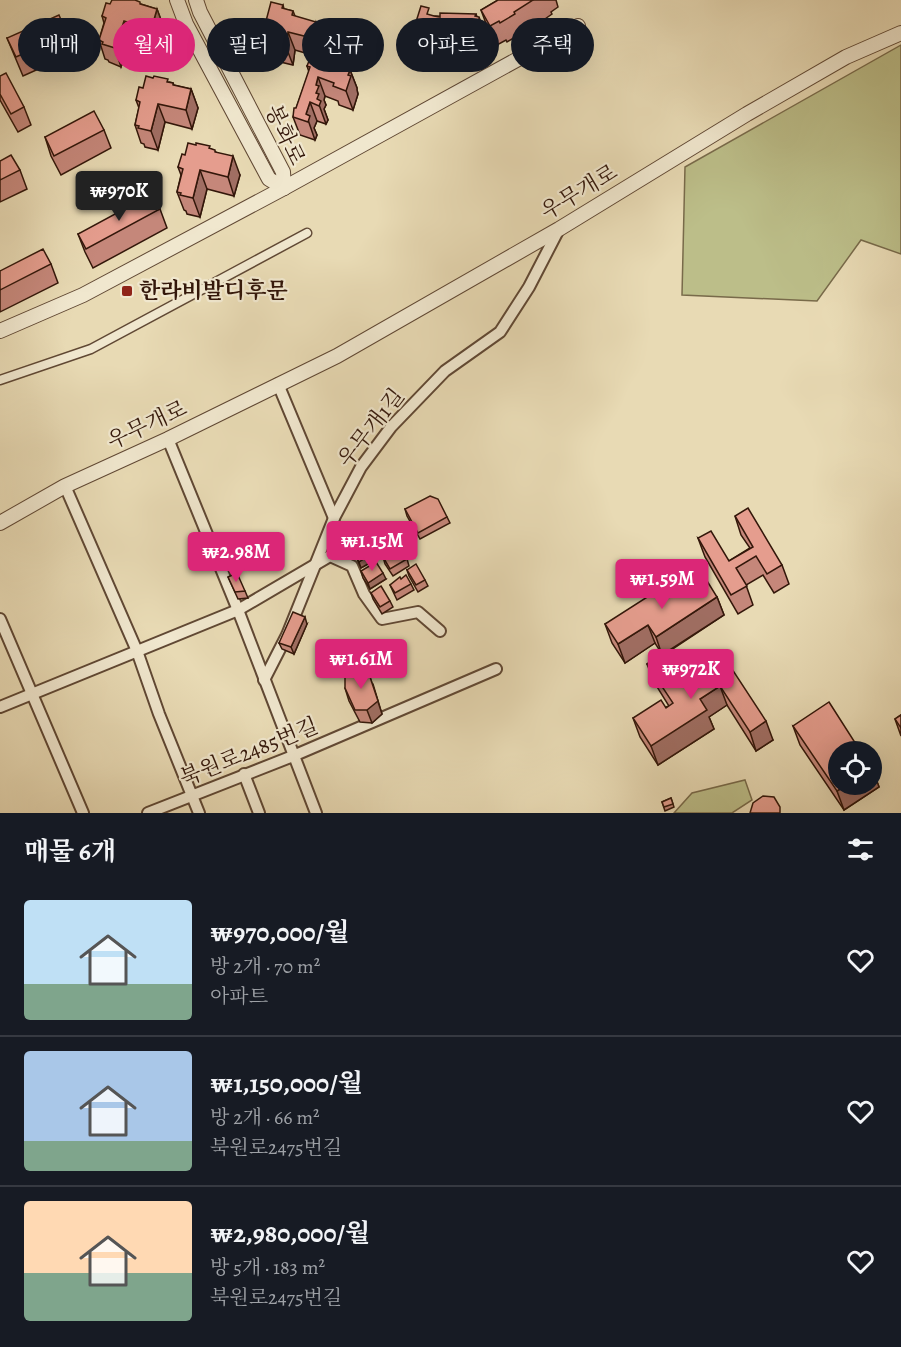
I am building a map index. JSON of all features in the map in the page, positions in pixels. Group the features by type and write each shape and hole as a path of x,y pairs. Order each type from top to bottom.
{"street":[{"name":"봉화로","path":"177,0 186,24 269,179 284,188"},
{"name":"봉화로","path":"196,0 200,12 283,172 284,188"},
{"name":"우무개로","path":"0,523 65,486 168,439 337,356 559,229 747,114 836,63 901,33"},
{"path":"0,331 83,295 511,63"},
{"name":"우무개1길","path":"264,680 287,636 334,518 361,467 391,427 445,372 500,332 530,286 559,229"},
{"path":"0,381 91,349 307,233"},
{"path":"278,384 334,518"},
{"path":"168,439 238,610 316,813"},
{"path":"65,486 137,651 159,714 199,813"},
{"path":"0,707 238,610 381,529"},
{"path":"330,556 352,566 364,594 382,619 418,612 440,631"},
{"path":"0,619 83,813"},
{"name":"북원로2485번길","path":"148,813 293,756 496,669"},
{"path":"244,774 259,813"}],"green space":[{"path":"901,45 901,254 861,240 817,301 682,295 685,167"},
{"path":"745,780 752,800 732,813 674,813 692,793"}],"building":[{"path":"112,0 135,0 140,4 157,9 154,18 113,18 113,47 102,44 101,41 106,18 102,16 106,3 110,4"},
{"path":"498,0 533,0 500,23 499,18 486,18 481,10"},
{"path":"271,2 283,5 282,8 293,11 292,15 302,18 302,36 290,32 290,18 267,18"},
{"path":"421,6 429,8 427,14 440,17 440,13 476,14 475,16 479,17 479,18 417,18"},
{"path":"18,33 18,56 16,57 7,38"},
{"path":"308,72 349,72 348,75 351,76 346,91 318,77 316,85 319,86 316,93 319,94 317,99 321,101 319,106 310,102 306,114 310,116 308,122 293,117 294,108 296,108"},
{"path":"6,73 24,107 11,114 0,94 0,76"},
{"path":"146,76 168,79 167,82 173,85 191,89 186,110 158,104 151,131 135,125 140,102 136,100 139,87 143,88"},
{"path":"94,111 104,130 54,156 45,137"},
{"path":"188,143 210,146 209,148 215,152 233,156 228,177 200,170 193,198 177,192 183,169 178,167 182,154 185,155"},
{"path":"11,155 20,170 0,180 0,161"},
{"path":"152,194 160,209 86,249 78,234"},
{"path":"43,249 51,264 0,290 0,271"},
{"path":"430,496 438,499 447,517 418,533 405,509"},
{"path":"748,508 782,565 767,574 756,556 736,568 747,586 731,595 698,538 711,531 729,561 753,547 735,516"},
{"path":"384,527 393,541 380,549 372,535"},
{"path":"363,539 372,553 359,562 356,557 360,555 354,545"},
{"path":"400,547 407,559 390,569 383,557"},
{"path":"376,562 383,573 368,583 361,571"},
{"path":"416,564 425,580 416,585 407,570"},
{"path":"237,573 245,591 235,592 228,577"},
{"path":"406,575 411,584 395,593 390,585"},
{"path":"704,576 717,597 656,637 648,625 618,644 605,624 669,583 676,594"},
{"path":"381,586 390,601 380,607 371,593"},
{"path":"293,612 305,617 291,647 279,643"},
{"path":"667,650 692,688 713,675 719,678 732,669 766,721 750,732 720,686 700,699 707,710 651,746 633,718 661,700 666,708 673,703 647,664"},
{"path":"356,669 368,671 378,701 367,710 355,710 345,688 345,676"},
{"path":"829,702 854,741 828,741 828,778 793,726"},
{"path":"901,715 901,728 895,719"},
{"path":"763,796 774,797 780,807 780,813 750,813 753,803"},
{"path":"671,798 673,804 664,807 662,802"}],"place":[{"name":"한라비발디후문","path":"127,291"}]}
